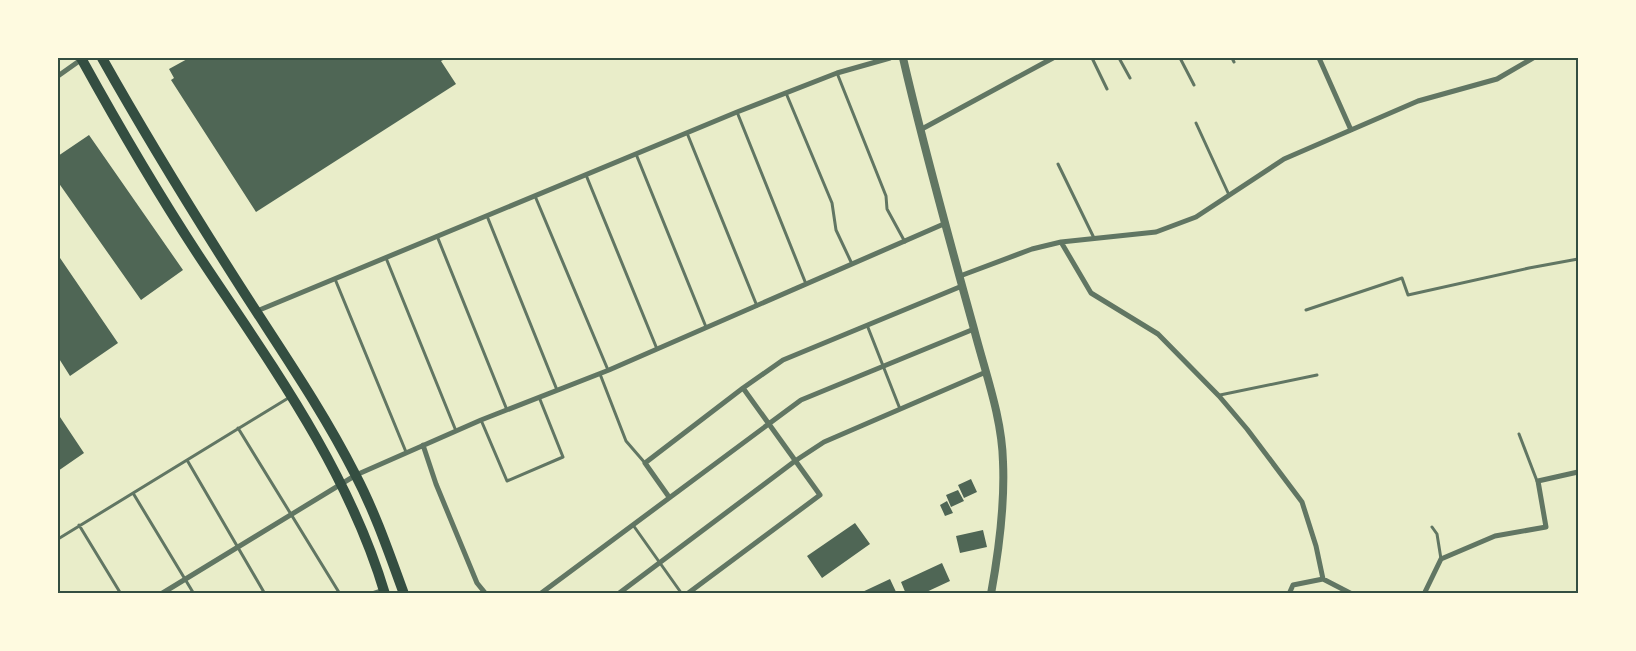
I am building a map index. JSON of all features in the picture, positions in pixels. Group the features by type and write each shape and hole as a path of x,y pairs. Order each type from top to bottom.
{"highway":[{"path":"82,58 173,216 292,396 341,483 385,591"},
{"path":"102,58 188,206 306,387 356,475 380,529 404,594"}],"street":[{"path":"58,76 82,58"},
{"path":"256,312 737,112 837,73 890,58"},
{"path":"903,58 920,130 986,372 999,428 1004,460 1004,496 1001,536 991,594"},
{"path":"920,130 1053,58"},
{"path":"1319,58 1351,130"},
{"path":"960,276 1032,249 1061,242 1156,232 1196,217 1284,159 1418,101 1497,79 1533,58"},
{"path":"161,594 356,475 481,420 609,370 946,224"},
{"path":"1061,242 1091,293 1158,334 1219,396 1247,429 1302,502 1316,546 1323,579"},
{"path":"669,497 645,463 743,388 783,360 962,286"},
{"path":"540,594 801,400 974,329"},
{"path":"618,594 795,461 824,442 986,372"},
{"path":"687,594 820,495 743,388"},
{"path":"423,445 436,484 477,583 486,594"},
{"path":"1424,594 1441,559 1495,536 1546,527 1538,481 1578,472"},
{"path":"1289,594 1293,585 1323,579 1352,594"}],"lane":[{"path":"1092,58 1107,90"},
{"path":"1119,58 1130,78"},
{"path":"1180,58 1194,85"},
{"path":"1232,58 1234,62"},
{"path":"837,73 886,196 888,209 905,242"},
{"path":"786,93 832,204 836,230 852,264"},
{"path":"737,112 806,284"},
{"path":"1196,123 1230,195"},
{"path":"687,133 757,306"},
{"path":"636,154 706,328"},
{"path":"1058,164 1095,239"},
{"path":"586,175 657,349"},
{"path":"535,196 609,370"},
{"path":"487,216 557,390"},
{"path":"437,236 507,410"},
{"path":"386,258 456,431"},
{"path":"1306,310 1402,278 1408,295 1578,259"},
{"path":"335,279 406,452"},
{"path":"866,325 900,410"},
{"path":"600,373 626,441 645,463"},
{"path":"1219,396 1316,375"},
{"path":"58,539 292,396"},
{"path":"481,420 507,480 563,456 539,397"},
{"path":"238,428 340,594"},
{"path":"1519,434 1538,481"},
{"path":"186,460 265,594"},
{"path":"133,493 194,594"},
{"path":"79,525 121,594"},
{"path":"633,525 682,594"},
{"path":"1432,527 1437,534 1441,559"},
{"path":"371,593 385,591"}],"building":[{"path":"189,58 447,58 441,61 456,84 256,212 171,80 174,78 169,69"},
{"path":"89,135 183,270 141,300 58,182 58,156"},
{"path":"58,255 118,343 70,376 58,357"},
{"path":"58,414 84,453 58,471"},
{"path":"971,479 977,492 964,498 958,485"},
{"path":"958,490 964,501 951,507 946,495"},
{"path":"947,501 953,513 945,516 940,505"},
{"path":"855,523 870,544 822,578 807,556"},
{"path":"983,530 987,547 960,553 956,536"},
{"path":"942,563 950,581 922,594 906,594 901,582"},
{"path":"890,579 897,594 858,594"}]}
